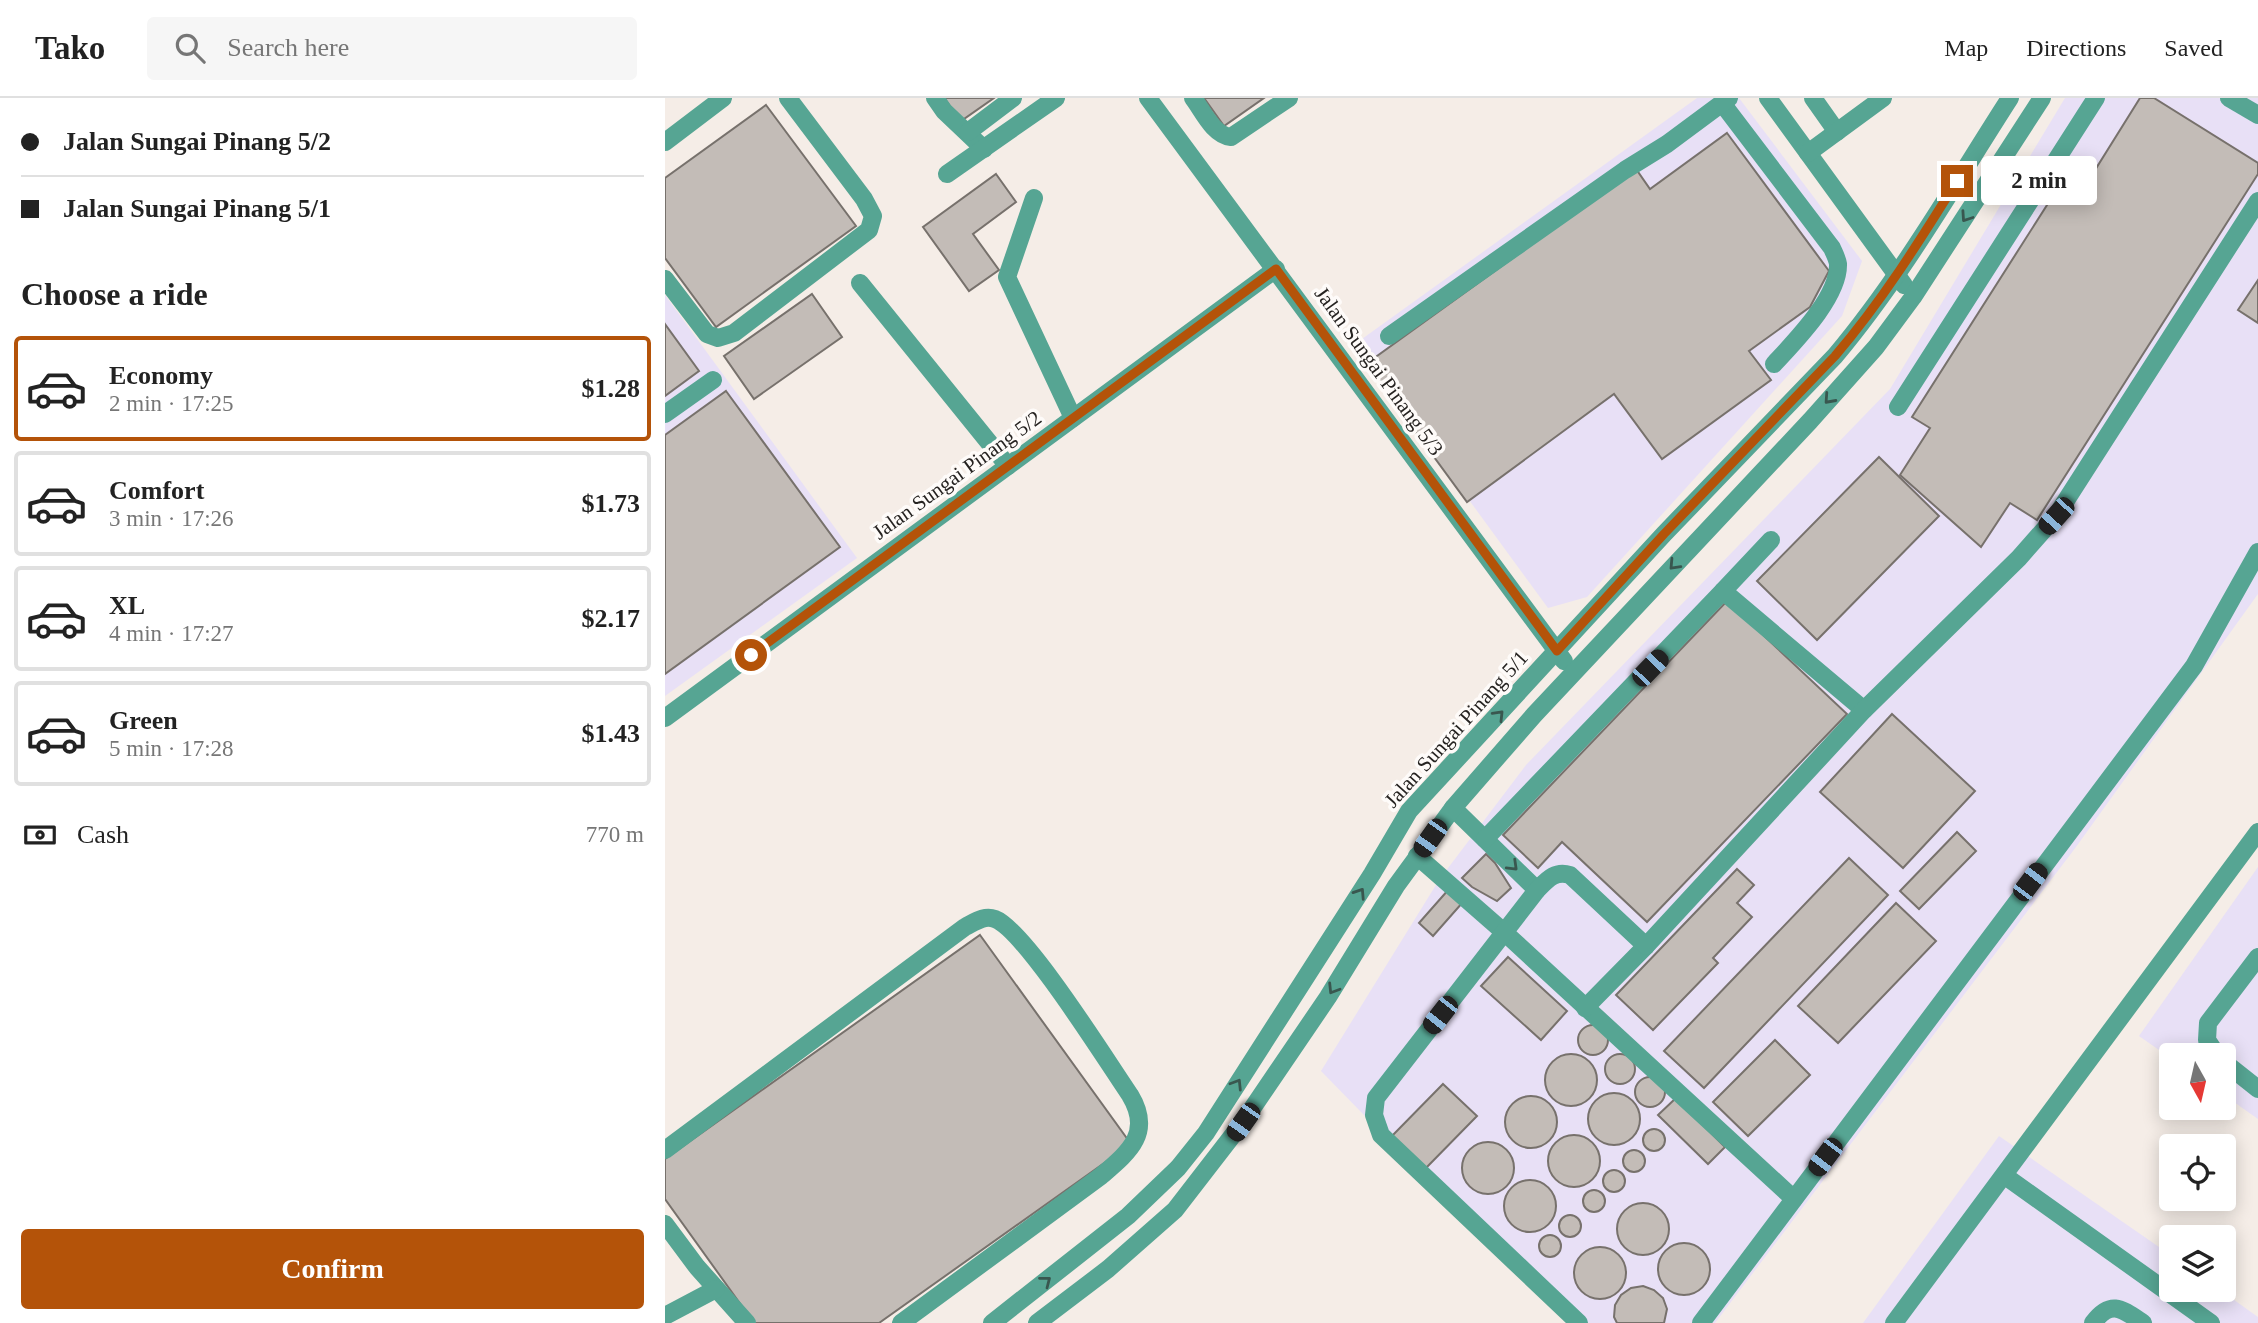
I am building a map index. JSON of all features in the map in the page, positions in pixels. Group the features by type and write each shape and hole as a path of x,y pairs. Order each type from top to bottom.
{"street":[{"path":"665,142 723,98"},
{"path":"665,279 707,334 718,338 734,334 869,230 873,216 864,199 788,98"},
{"path":"935,98 944,111 984,149"},
{"path":"968,132 1013,98"},
{"name":"Jalan Sungai Pinang 5/3","path":"1148,98 1573,673"},
{"path":"1193,98 1217,131 1223,136 1231,137 1289,98"},
{"path":"1768,98 1913,296"},
{"path":"1813,98 1837,132"},
{"path":"1808,153 1883,98"},
{"name":"Jalan Sungai Pinang 5/1","path":"992,1323 1128,1216 1178,1168 1206,1133 1372,874 1409,811 1664,534 1835,356 1898,276 2010,98"},
{"path":"1037,1323 1108,1269 1175,1210 1224,1150 1251,1111 1328,997 1396,886 1453,808 1573,673 1810,421 1876,346 1913,296 2042,98"},
{"path":"1898,407 2096,98"},
{"path":"2228,98 2258,115"},
{"path":"947,174 1047,101"},
{"path":"1389,336 1726,101 1832,248 1838,264 1831,289 1818,310 1774,364"},
{"path":"1034,198 1007,277 1073,418"},
{"path":"1585,1008 1646,946 1864,710 2019,558 2056,516 2258,201"},
{"name":"Jalan Sungai Pinang 5/2","path":"665,718 1276,269"},
{"path":"860,283 1008,466"},
{"path":"665,414 713,380"},
{"path":"1485,839 1771,540"},
{"path":"1701,1323 2194,666 2258,552"},
{"path":"1723,591 1864,710"},
{"path":"1453,808 1537,890"},
{"path":"1894,1323 2258,832"},
{"path":"1417,856 1505,933 1794,1199"},
{"path":"1579,1323 1381,1135 1374,1115 1376,1098 1537,890 1552,875 1561,872 1570,874 1646,946"},
{"path":"665,1150 965,927 982,918 1002,922 1061,993 1130,1095 1137,1106 1139,1133 1123,1157 1101,1176 901,1323"},
{"path":"2209,1043 2208,1023 2258,957"},
{"path":"2237,1072 2258,1089"},
{"path":"2005,1176 2211,1323"},
{"path":"665,1224 697,1268 747,1323"},
{"path":"674,1317 716,1289"},
{"path":"2093,1323 2101,1312 2116,1307 2143,1323"}],"shaded area":[{"path":"1697,98 1739,98 1862,261 1842,316 1587,597 1548,608 1355,344"},
{"path":"2065,98 2258,98 2258,594 2076,847 1715,1323 1567,1323 1321,1071 1439,880 1526,765 1890,389"},
{"path":"665,295 857,558 665,696"},
{"path":"2258,867 2258,1119 2237,1104 2237,1043 2159,1043 2159,1050 2139,1036"},
{"path":"1999,1136 2159,1247 2159,1302 2236,1301 2258,1317 2258,1323 1863,1323"}],"building":[{"path":"944,98 994,98 961,121"},
{"path":"1204,98 1264,98 1224,126"},
{"path":"2140,98 2154,98 2258,163 2258,174 2037,520 2010,503 1981,547 1900,475 1930,428 1912,417 2077,158 2095,170"},
{"path":"766,105 856,226 716,327 665,258 665,178"},
{"path":"1727,133 1829,271 1810,307 1749,351 1771,380 1662,459 1614,394 1467,502 1366,364 1636,169 1650,189"},
{"path":"996,174 1016,202 973,234 999,270 969,291 923,227"},
{"path":"2258,280 2258,323 2238,310"},
{"path":"812,294 842,337 754,399 724,356"},
{"path":"665,324 699,371 665,396"},
{"path":"726,391 840,547 665,674 665,435"},
{"path":"1879,457 1939,516 1817,640 1757,581"},
{"path":"1727,601 1847,714 1647,922 1562,842 1538,868 1503,835"},
{"path":"1892,714 1975,791 1903,868 1820,792"},
{"path":"1957,832 1976,851 1919,909 1900,891"},
{"path":"1486,854 1511,888 1497,901 1462,878"},
{"path":"1849,858 1888,895 1704,1088 1664,1051"},
{"path":"1737,869 1754,885 1737,903 1752,917 1713,958 1718,963 1653,1030 1616,995"},
{"path":"1449,889 1463,902 1433,936 1419,923"},
{"path":"1896,903 1936,941 1838,1043 1798,1006"},
{"path":"980,935 1131,1144 879,1323 754,1323 665,1199 665,1159"},
{"path":"1508,957 1567,1011 1541,1040 1481,986"},
{"path":"1593,1025 1604,1029 1608,1040 1604,1051 1593,1055 1582,1051 1578,1040 1582,1029"},
{"path":"1775,1040 1810,1075 1748,1136 1713,1102"},
{"path":"1571,1054 1581,1056 1589,1062 1595,1070 1595,1090 1589,1098 1581,1104 1571,1106 1561,1104 1553,1098 1547,1090 1545,1080 1547,1070 1553,1062 1561,1056"},
{"path":"1620,1054 1631,1058 1635,1069 1631,1080 1620,1084 1609,1080 1605,1069 1609,1058"},
{"path":"1650,1077 1661,1081 1665,1092 1661,1103 1650,1107 1639,1103 1635,1092 1639,1081"},
{"path":"1443,1084 1477,1116 1423,1171 1389,1139"},
{"path":"1614,1093 1624,1095 1632,1101 1638,1109 1638,1129 1632,1137 1624,1143 1614,1145 1604,1143 1596,1137 1590,1129 1588,1119 1590,1109 1596,1101 1604,1095"},
{"path":"1531,1096 1541,1098 1549,1104 1555,1112 1555,1132 1549,1140 1541,1146 1531,1148 1521,1146 1513,1140 1507,1132 1505,1122 1507,1112 1513,1104 1521,1098"},
{"path":"1676,1098 1725,1147 1708,1164 1658,1115"},
{"path":"1654,1129 1662,1132 1665,1140 1662,1148 1654,1151 1646,1148 1643,1140 1646,1132"},
{"path":"1574,1135 1584,1137 1592,1143 1598,1151 1598,1171 1592,1179 1584,1185 1574,1187 1564,1185 1556,1179 1550,1171 1548,1161 1550,1151 1556,1143 1564,1137"},
{"path":"1488,1142 1498,1144 1506,1150 1512,1158 1512,1178 1506,1186 1498,1192 1488,1194 1478,1192 1470,1186 1464,1178 1462,1168 1464,1158 1470,1150 1478,1144"},
{"path":"1634,1150 1642,1153 1645,1161 1642,1169 1634,1172 1626,1169 1623,1161 1626,1153"},
{"path":"1614,1170 1622,1173 1625,1181 1622,1189 1614,1192 1606,1189 1603,1181 1606,1173"},
{"path":"1530,1180 1540,1182 1548,1188 1554,1196 1554,1216 1548,1224 1540,1230 1530,1232 1520,1230 1512,1224 1506,1216 1504,1206 1506,1196 1512,1188 1520,1182"},
{"path":"1594,1190 1602,1193 1605,1201 1602,1209 1594,1212 1586,1209 1583,1201 1586,1193"},
{"path":"1643,1203 1653,1205 1661,1211 1667,1219 1667,1239 1661,1247 1653,1253 1643,1255 1633,1253 1625,1247 1619,1239 1617,1229 1619,1219 1625,1211 1633,1205"},
{"path":"1570,1215 1578,1218 1581,1226 1578,1234 1570,1237 1562,1234 1559,1226 1562,1218"},
{"path":"1550,1235 1558,1238 1561,1246 1558,1254 1550,1257 1542,1254 1539,1246 1542,1238"},
{"path":"1684,1243 1694,1245 1702,1251 1708,1259 1708,1279 1702,1287 1694,1293 1684,1295 1674,1293 1666,1287 1660,1279 1658,1269 1660,1259 1666,1251 1674,1245"},
{"path":"1600,1247 1610,1249 1618,1255 1624,1263 1624,1283 1618,1291 1610,1297 1600,1299 1590,1297 1582,1291 1576,1283 1574,1273 1576,1263 1582,1255 1590,1249"},
{"path":"1643,1286 1654,1290 1663,1298 1667,1309 1664,1323 1617,1323 1614,1317 1615,1305 1621,1295 1631,1288"}],"route":[{"path":"751,655 1276,269 1557,651 1860,327 1898,276 1957,181"}]}
